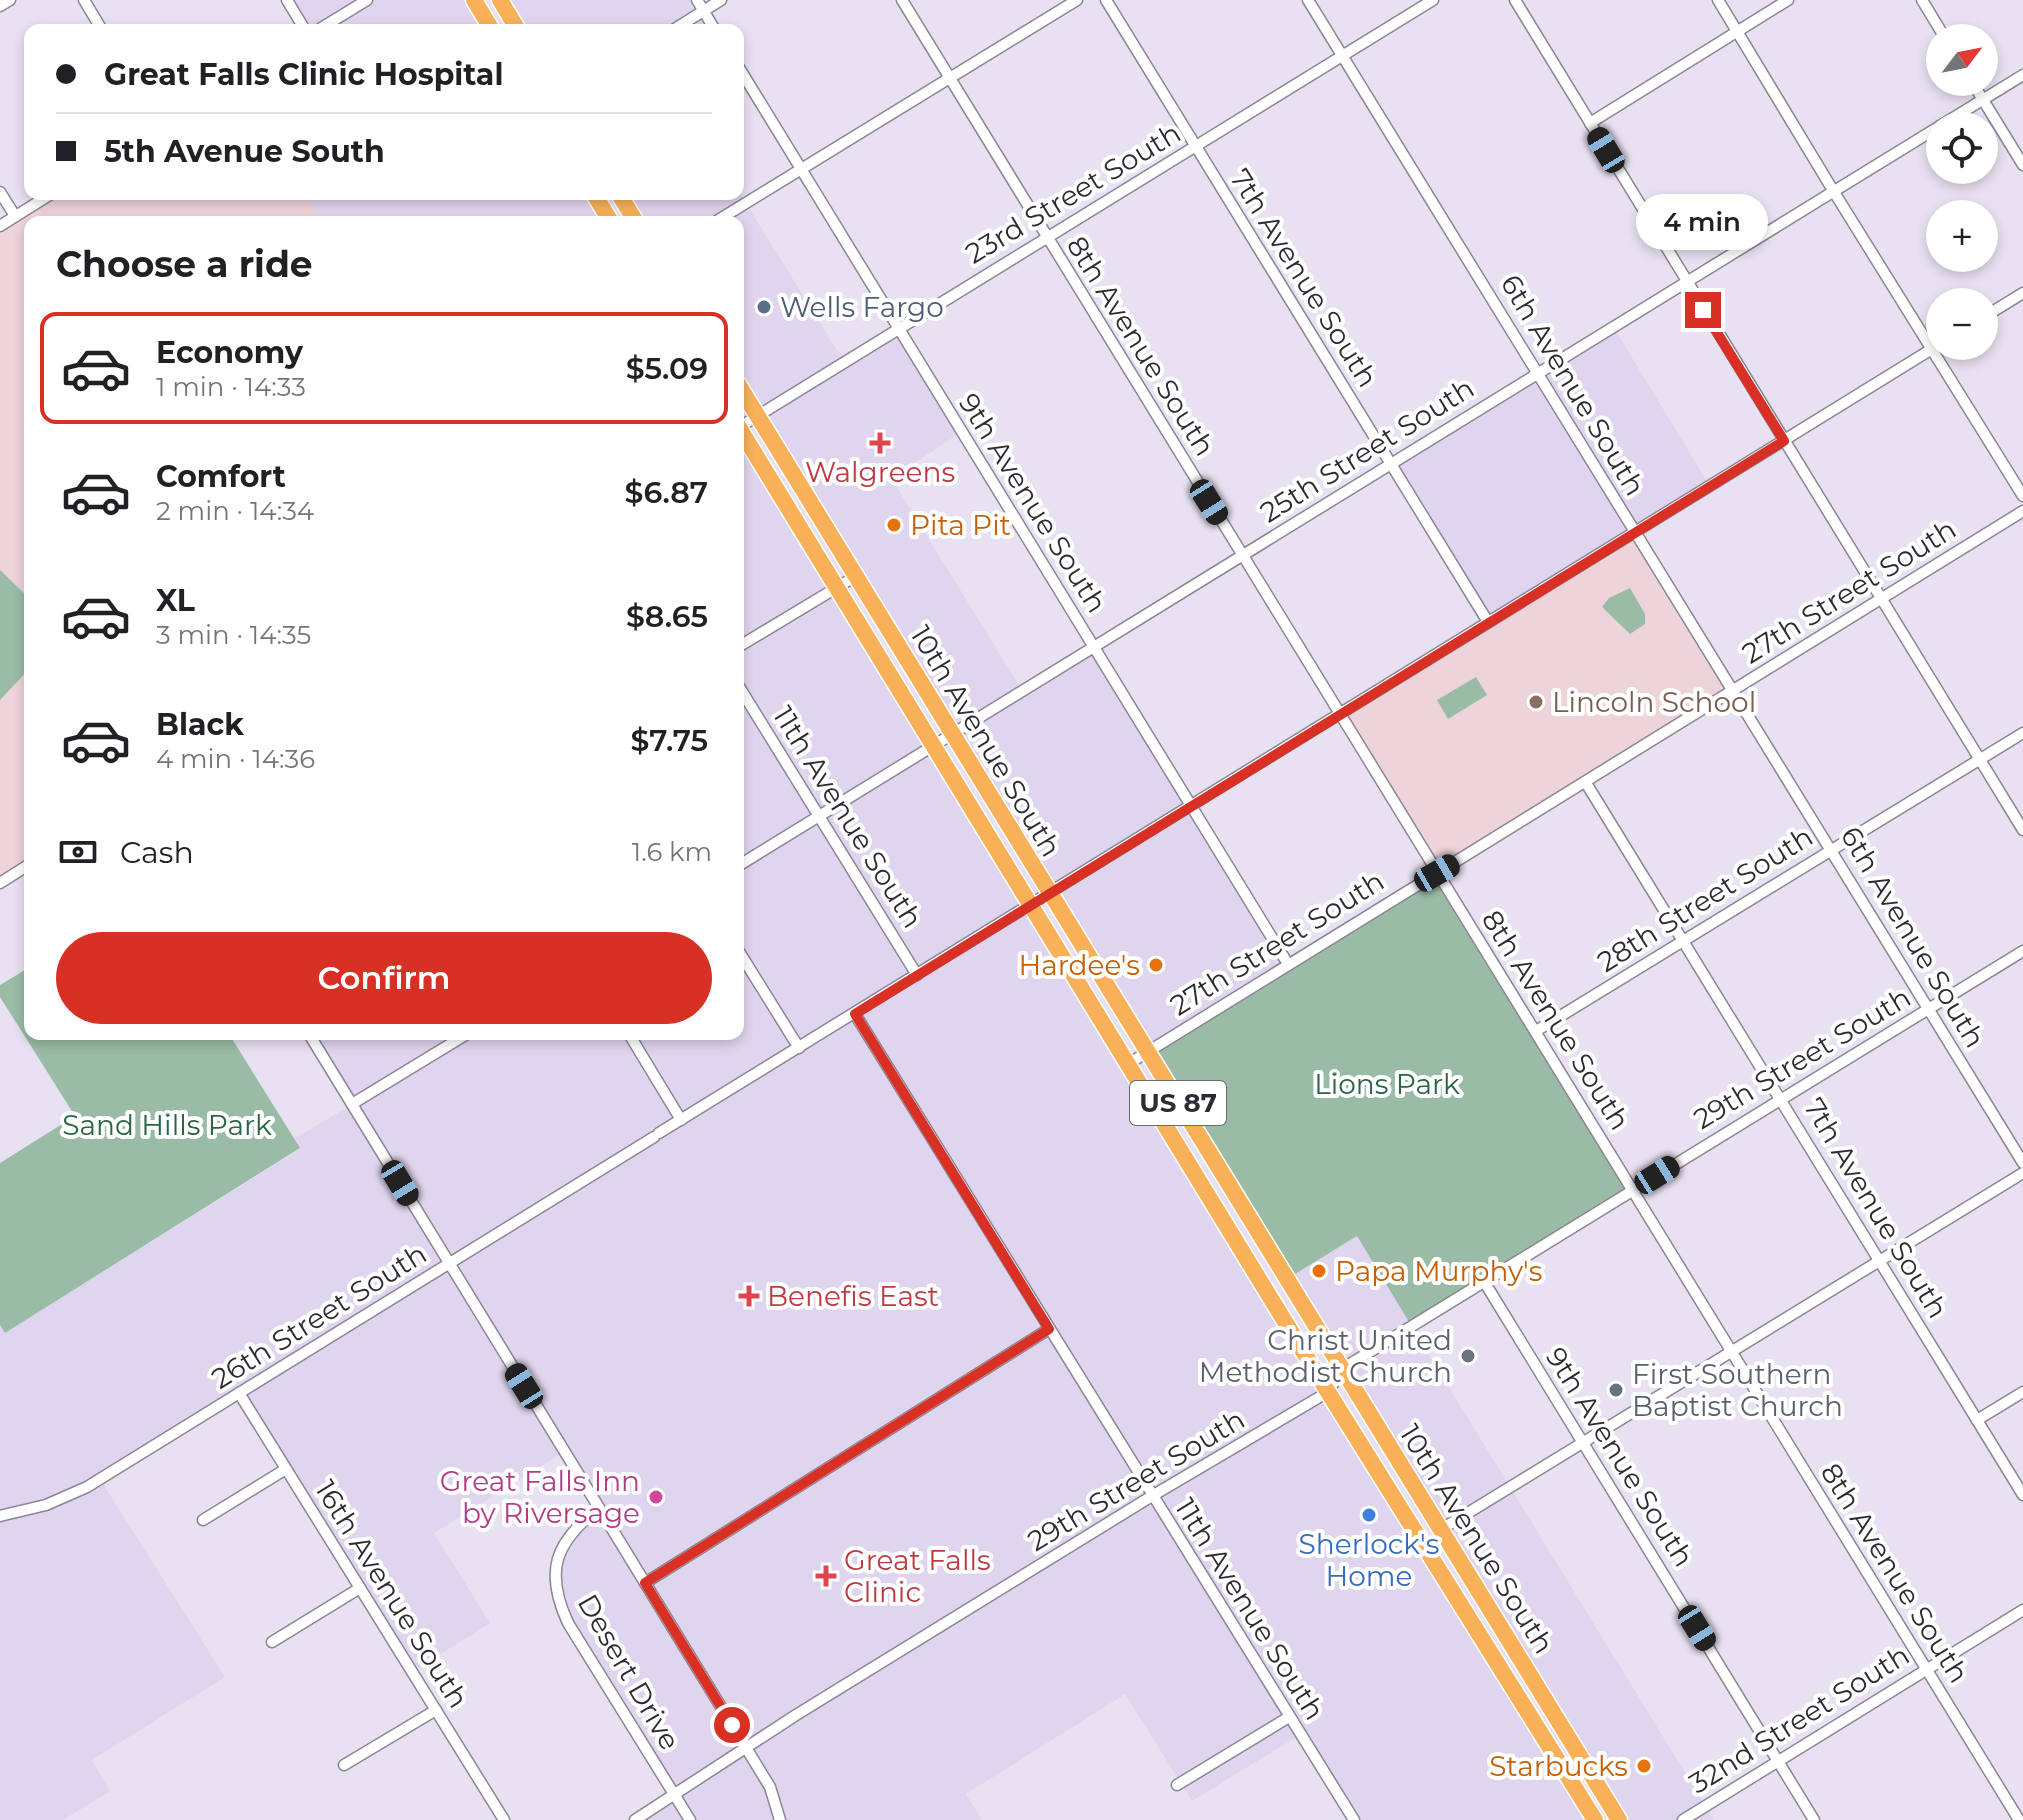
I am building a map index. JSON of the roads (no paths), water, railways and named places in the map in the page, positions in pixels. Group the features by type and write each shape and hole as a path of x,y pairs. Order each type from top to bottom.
{"highway":[{"path":"474,0 488,24"},
{"path":"500,0 514,24"},
{"name":"10th Avenue South","path":"744,394 1619,1820"},
{"name":"10th Avenue South","path":"744,437 1029,906 1595,1820"}],"street":[{"path":"0,6 10,0"},
{"path":"84,0 98,24"},
{"path":"287,0 301,24"},
{"path":"328,24 367,0"},
{"path":"697,0 711,24"},
{"path":"682,24 721,0"},
{"name":"8th Avenue South","path":"902,0 2019,1820"},
{"path":"725,216 1077,0"},
{"name":"7th Avenue South","path":"1106,0 1488,622"},
{"name":"6th Avenue South","path":"1308,0 2023,1163"},
{"name":"23rd Street South","path":"744,424 1433,0"},
{"path":"1515,0 1686,284 2023,830"},
{"path":"1718,0 1834,192 1926,332"},
{"path":"1590,123 1788,0"},
{"path":"1922,0 1937,24"},
{"name":"25th Street South","path":"1963,112 2023,75"},
{"name":"9th Avenue South","path":"744,76 1288,964"},
{"path":"1981,96 2023,165"},
{"name":"25th Street South","path":"744,862 1926,135"},
{"path":"0,192 15,216"},
{"path":"0,226 41,200"},
{"path":"1998,308 2023,293"},
{"name":"26th Street South","path":"0,1516 46,1505 87,1487 1926,353"},
{"path":"1944,360 2023,496"},
{"name":"27th Street South","path":"1128,1064 2023,511"},
{"path":"744,643 856,576"},
{"name":"11th Avenue South","path":"744,695 917,975"},
{"name":"28th Street South","path":"1536,1031 2023,733"},
{"name":"7th Avenue South","path":"1586,783 2023,1495"},
{"path":"0,883 24,868"},
{"name":"29th Street South","path":"635,1820 796,1715 1152,1496 1328,1392 1342,1369 2023,951"},
{"path":"744,960 799,1048"},
{"name":"11th Avenue South","path":"855,1014 1354,1820"},
{"path":"313,1040 770,1787 780,1820"},
{"path":"352,1104 457,1040"},
{"path":"633,1040 681,1120"},
{"path":"1440,1530 2023,1173"},
{"name":"9th Avenue South","path":"1485,1283 1814,1820"},
{"path":"645,1583 1049,1329"},
{"path":"1977,1420 2023,1392"},
{"name":"16th Avenue South","path":"239,1393 504,1820"},
{"path":"203,1520 286,1469"},
{"name":"Desert Drive","path":"599,1508 577,1525 557,1557 554,1579 558,1602 690,1820"},
{"path":"272,1642 360,1588"},
{"name":"32nd Street South","path":"1683,1820 2023,1610"},
{"path":"344,1765 436,1710"},
{"path":"1177,1785 1289,1717"}],"place":[{"name":"Wells Fargo","path":"764,307"},
{"name":"Walgreens","path":"880,443"},
{"name":"Pita Pit","path":"894,525"},
{"name":"Lincoln School","path":"1536,702"},
{"name":"Hardee's","path":"1156,965"},
{"name":"Papa Murphy's","path":"1319,1271"},
{"name":"Benefis East","path":"749,1296"},
{"name":"Christ United Methodist Church","path":"1468,1356"},
{"name":"First Southern Baptist Church","path":"1616,1390"},
{"name":"Great Falls Inn by Riversage","path":"656,1497"},
{"name":"Sherlock's Home","path":"1369,1515"},
{"name":"Great Falls Clinic","path":"826,1576"},
{"name":"Starbucks","path":"1644,1766"}],"park label":[{"name":"Lions Park","path":"1387,1084"},
{"name":"Sand Hills Park","path":"167,1125"}]}
